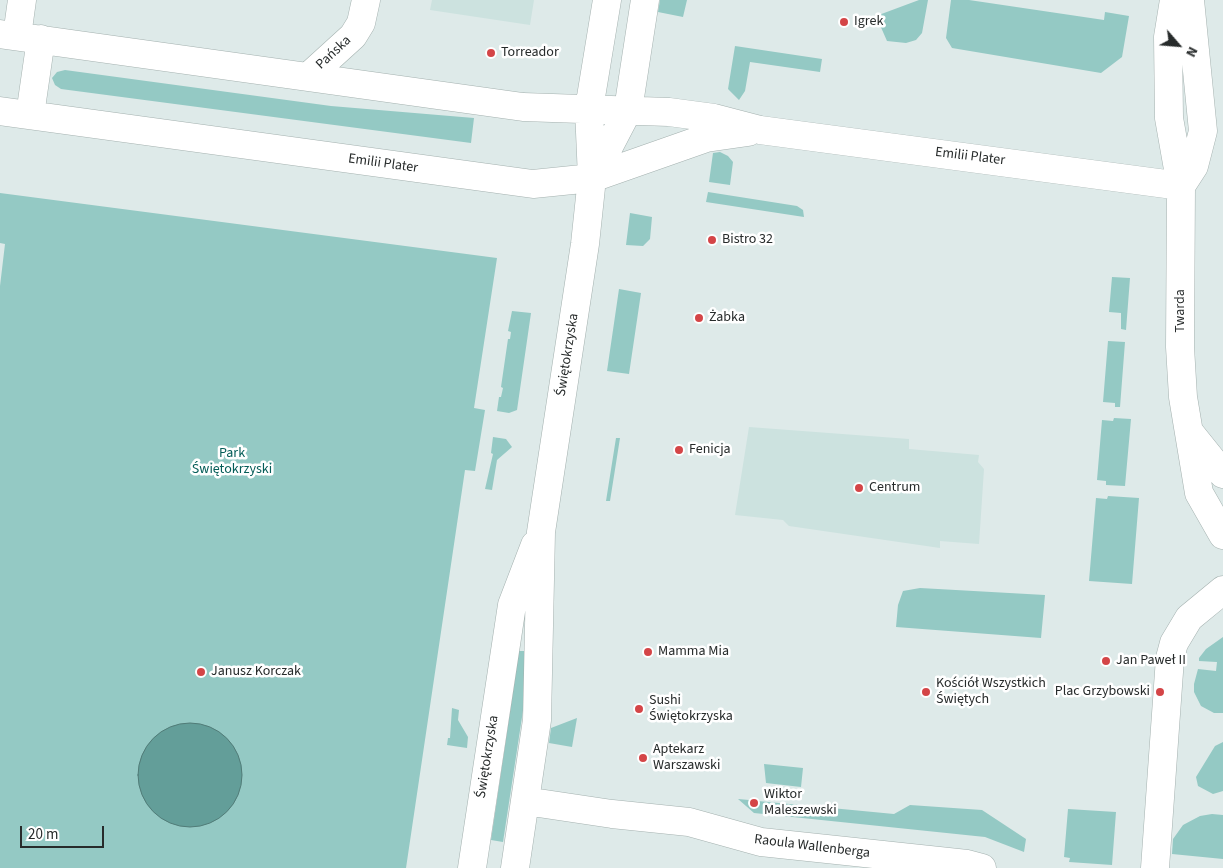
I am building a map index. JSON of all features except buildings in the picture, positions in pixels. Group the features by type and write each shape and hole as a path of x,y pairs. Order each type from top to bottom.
{"street":[{"path":"22,0 19,36 30,115"},
{"name":"Pańska","path":"309,76 353,36 361,23 366,0"},
{"name":"Świętokrzyska","path":"515,868 538,712 541,532 578,290 592,178 589,109 607,0"},
{"name":"Świętokrzyska","path":"592,178 628,110 645,0"},
{"name":"Twarda","path":"1174,0 1168,36 1169,118 1181,186 1181,370 1199,493 1223,535"},
{"path":"1181,186 1194,166 1203,131 1190,0"},
{"name":"Emilii Plater","path":"19,36 523,107 668,112 702,116 760,130 1181,186"},
{"name":"Emilii Plater","path":"0,111 533,184 592,178 706,138 760,130"},
{"name":"Twarda","path":"1191,434 1223,474"},
{"name":"Świętokrzyska","path":"472,868 512,604 541,532"},
{"path":"1155,868 1170,658 1174,643 1189,618 1223,590"},
{"name":"Raoula Wallenberga","path":"525,801 612,814 689,822 761,842 967,864 982,868"}],"shaded area":[{"path":"432,0 534,0 530,25 430,10"},
{"path":"749,427 909,439 909,449 979,455 978,462 984,469 979,544 940,541 940,548 789,526 783,520 735,515"},
{"path":"190,723 210,727 219,731 227,738 234,746 238,755 242,775 238,795 234,804 227,812 219,819 210,823 190,827 170,823 161,819 153,812 146,804 142,795 138,775 142,755 146,746 153,738 161,731 170,727"}],"green space":[{"path":"660,0 687,0 683,17 658,12"},
{"path":"919,0 928,0 922,33 916,40 906,43 887,41 876,16"},
{"path":"951,0 969,0 1104,20 1105,12 1129,16 1122,57 1101,73 952,48 946,38"},
{"path":"735,46 822,59 820,72 750,62 745,91 739,100 728,89"},
{"path":"65,70 331,106 474,118 471,143 61,89 55,85 52,78 57,72"},
{"path":"720,152 728,156 733,162 730,185 709,182 713,153"},
{"path":"708,192 797,206 803,210 804,217 706,202"},
{"name":"Park Świętokrzyski","path":"0,193 497,258 474,408 485,410 475,471 465,470 406,868 0,868 0,286 5,244 0,243"},
{"path":"630,213 652,217 650,239 643,246 626,245"},
{"path":"1112,277 1130,278 1126,330 1121,329 1121,313 1109,312"},
{"path":"619,289 641,293 629,374 607,371"},
{"path":"512,311 531,313 517,410 509,413 497,411 499,397 501,397 503,388 501,387 508,339 510,339 511,332 508,331"},
{"path":"1108,341 1125,342 1120,407 1115,407 1115,403 1103,402"},
{"path":"1114,418 1131,419 1125,486 1106,485 1106,481 1097,480 1102,420 1113,421"},
{"path":"493,437 506,439 512,447 497,460 492,490 485,489 493,454 491,453"},
{"path":"616,438 620,438 610,501 606,501"},
{"path":"1108,496 1139,498 1132,584 1089,581 1096,498 1107,499"},
{"path":"920,588 1045,595 1041,638 896,627 898,605 903,591"},
{"path":"1223,637 1223,713 1214,713 1201,706 1194,692 1194,684 1198,669 1216,671 1217,662 1199,661 1199,658 1206,649"},
{"path":"519,651 526,651 524,704 503,842 491,840"},
{"path":"452,708 459,710 458,720 468,737 467,748 447,745 448,738 450,738"},
{"path":"577,718 572,747 549,743 551,728"},
{"path":"1223,742 1223,791 1213,794 1198,786 1196,777 1215,746"},
{"path":"764,764 803,768 801,787 766,783"},
{"path":"738,799 749,800 749,806 758,807 758,801 894,814 910,805 982,810 1026,839 1024,852 985,837 754,813"},
{"path":"1068,809 1116,812 1112,865 1069,862 1070,858 1064,857"},
{"path":"1223,815 1223,859 1172,854 1173,839 1183,825 1200,816"}],"place":[{"name":"Igrek","path":"844,22"},
{"name":"Torreador","path":"491,53"},
{"name":"Bistro 32","path":"712,240"},
{"name":"Żabka","path":"699,318"},
{"name":"Fenicja","path":"679,450"},
{"name":"Centrum","path":"859,488"},
{"name":"Mamma Mia","path":"648,652"},
{"name":"Jan Paweł II","path":"1106,661"},
{"name":"Janusz Korczak","path":"201,672"},
{"name":"Kościół Wszystkich Świętych","path":"926,692"},
{"name":"Plac Grzybowski","path":"1160,692"},
{"name":"Sushi Świętokrzyska","path":"639,709"},
{"name":"Aptekarz Warszawski","path":"643,758"},
{"name":"Wiktor Maleszewski","path":"754,803"}]}
